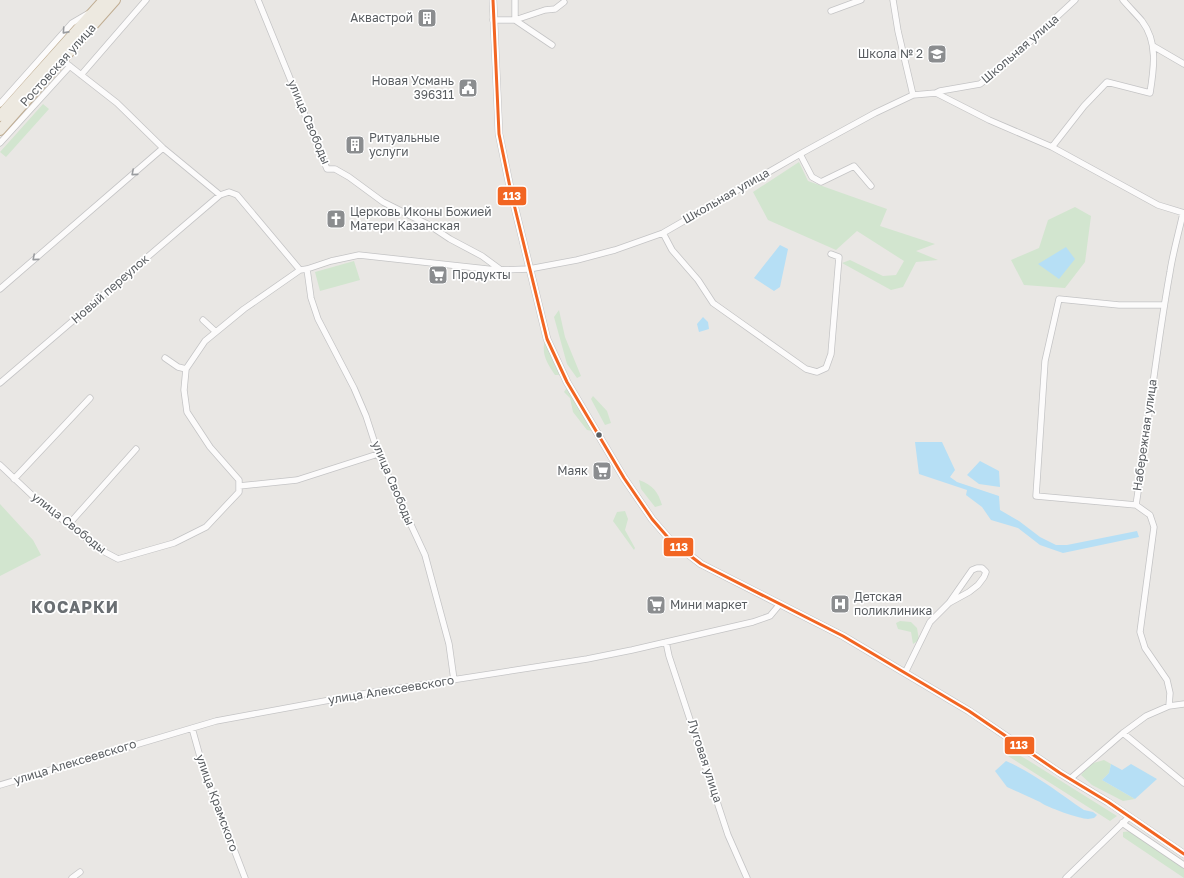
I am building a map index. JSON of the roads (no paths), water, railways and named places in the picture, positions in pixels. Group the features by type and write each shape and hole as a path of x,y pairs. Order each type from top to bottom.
{"highway":[{"name":"Ростовская улица","path":"0,116 104,0"},
{"name":"Ростовская улица","path":"0,130 115,0"}],"main road":[{"path":"493,0 499,134 529,269 547,339 567,382 624,478 652,519 671,541 701,564 843,636 970,711 1184,854"}],"street":[{"name":"Ростовская улица","path":"81,75 146,0"},
{"name":"улица Свободы","path":"258,0 327,169 335,169 349,177 383,202 429,225 450,239 482,256 501,270"},
{"path":"515,0 515,20"},
{"path":"831,11 861,0"},
{"path":"893,0 898,31 913,95"},
{"name":"Школьная улица","path":"529,269 577,260 615,250 663,232 800,154 875,113 913,95 936,93 980,84 1010,60 1076,0"},
{"path":"1052,147 1084,106 1107,82 1150,93 1154,68 1154,46 1142,22 1123,0"},
{"path":"493,20 515,20 545,10 555,9 564,2"},
{"path":"0,104 72,23 96,8"},
{"path":"515,20 552,45"},
{"path":"1154,46 1184,64"},
{"path":"62,60 117,103 163,148 220,195 229,192 237,195 300,270"},
{"path":"0,143 70,66"},
{"path":"936,93 988,120 1052,147 1158,205 1184,213"},
{"path":"0,288 163,148"},
{"path":"800,154 812,176 821,182 854,166 872,186"},
{"name":"Новый переулок","path":"0,383 220,195"},
{"name":"Набережная улица","path":"1164,304 1119,305 1059,299 1045,362 1036,496 1136,505 1164,304 1170,271 1184,213"},
{"path":"663,232 672,250 698,280 713,303 806,369 817,372 826,368 831,354 839,257 831,254"},
{"path":"378,454 297,480 239,486 239,480 210,447 186,412 184,390 186,369 205,341 244,310 300,270 359,255 501,270 529,269"},
{"name":"улица Свободы","path":"307,269 311,298 318,319 354,388 366,416 378,454 425,555 449,644 454,680"},
{"path":"203,320 216,332"},
{"path":"165,358 178,367 186,369"},
{"path":"14,478 90,398"},
{"path":"69,524 136,450"},
{"name":"улица Свободы","path":"0,465 35,498 101,550 118,559 174,543 206,527 239,492 239,486"},
{"path":"1136,505 1150,515 1154,527 1140,632 1145,648 1167,680 1170,693 1168,706"},
{"path":"905,673 930,622 950,603 972,570 982,568 986,572 978,585 950,603"},
{"name":"улица Алексеевского","path":"0,785 216,721 454,680 587,659 757,620 770,616 780,604"},
{"name":"Луговая улица","path":"666,642 728,835 747,878"},
{"path":"1070,779 1146,716 1168,706 1184,704"},
{"name":"улица Крамского","path":"192,728 204,771 245,878"},
{"path":"1124,733 1184,784"},
{"path":"1066,878 1129,817"},
{"path":"1122,823 1184,865"},
{"path":"72,878 80,872"}],"water":[{"path":"780,245 788,249 780,287 774,291 754,278"},
{"path":"1066,247 1075,259 1059,279 1038,264"},
{"path":"703,317 708,322 709,329 699,332 697,324"},
{"path":"915,442 942,442 955,470 950,477 957,482 999,496 1000,510 1019,521 1040,537 1056,545 1067,545 1137,531 1139,537 1063,553 1040,545 1018,528 991,520 982,507 966,495 967,490 919,474"},
{"path":"980,461 999,471 1000,487 979,484 967,475"},
{"path":"1006,761 1036,777 1084,810 1093,812 1097,815 1094,818 1088,819 1071,815 1049,807 1007,787 995,771"},
{"path":"1111,764 1122,770 1131,764 1157,779 1135,799 1102,780 1109,773"}],"place":[{"name":"Аквастрой","path":"427,18"},
{"name":"Школа № 2","path":"937,54"},
{"name":"Новая Усмань 396311","path":"468,88"},
{"name":"Ритуальные услуги","path":"355,145"},
{"name":"Церковь Иконы Божией Матери Казанская","path":"336,219"},
{"name":"Продукты","path":"438,275"},
{"name":"Маяк","path":"602,471"},
{"name":"Детская поликлиника","path":"840,604"},
{"name":"Мини маркет","path":"656,605"}],"district":[{"name":"КОСАРКИ","path":"75,607"}]}
